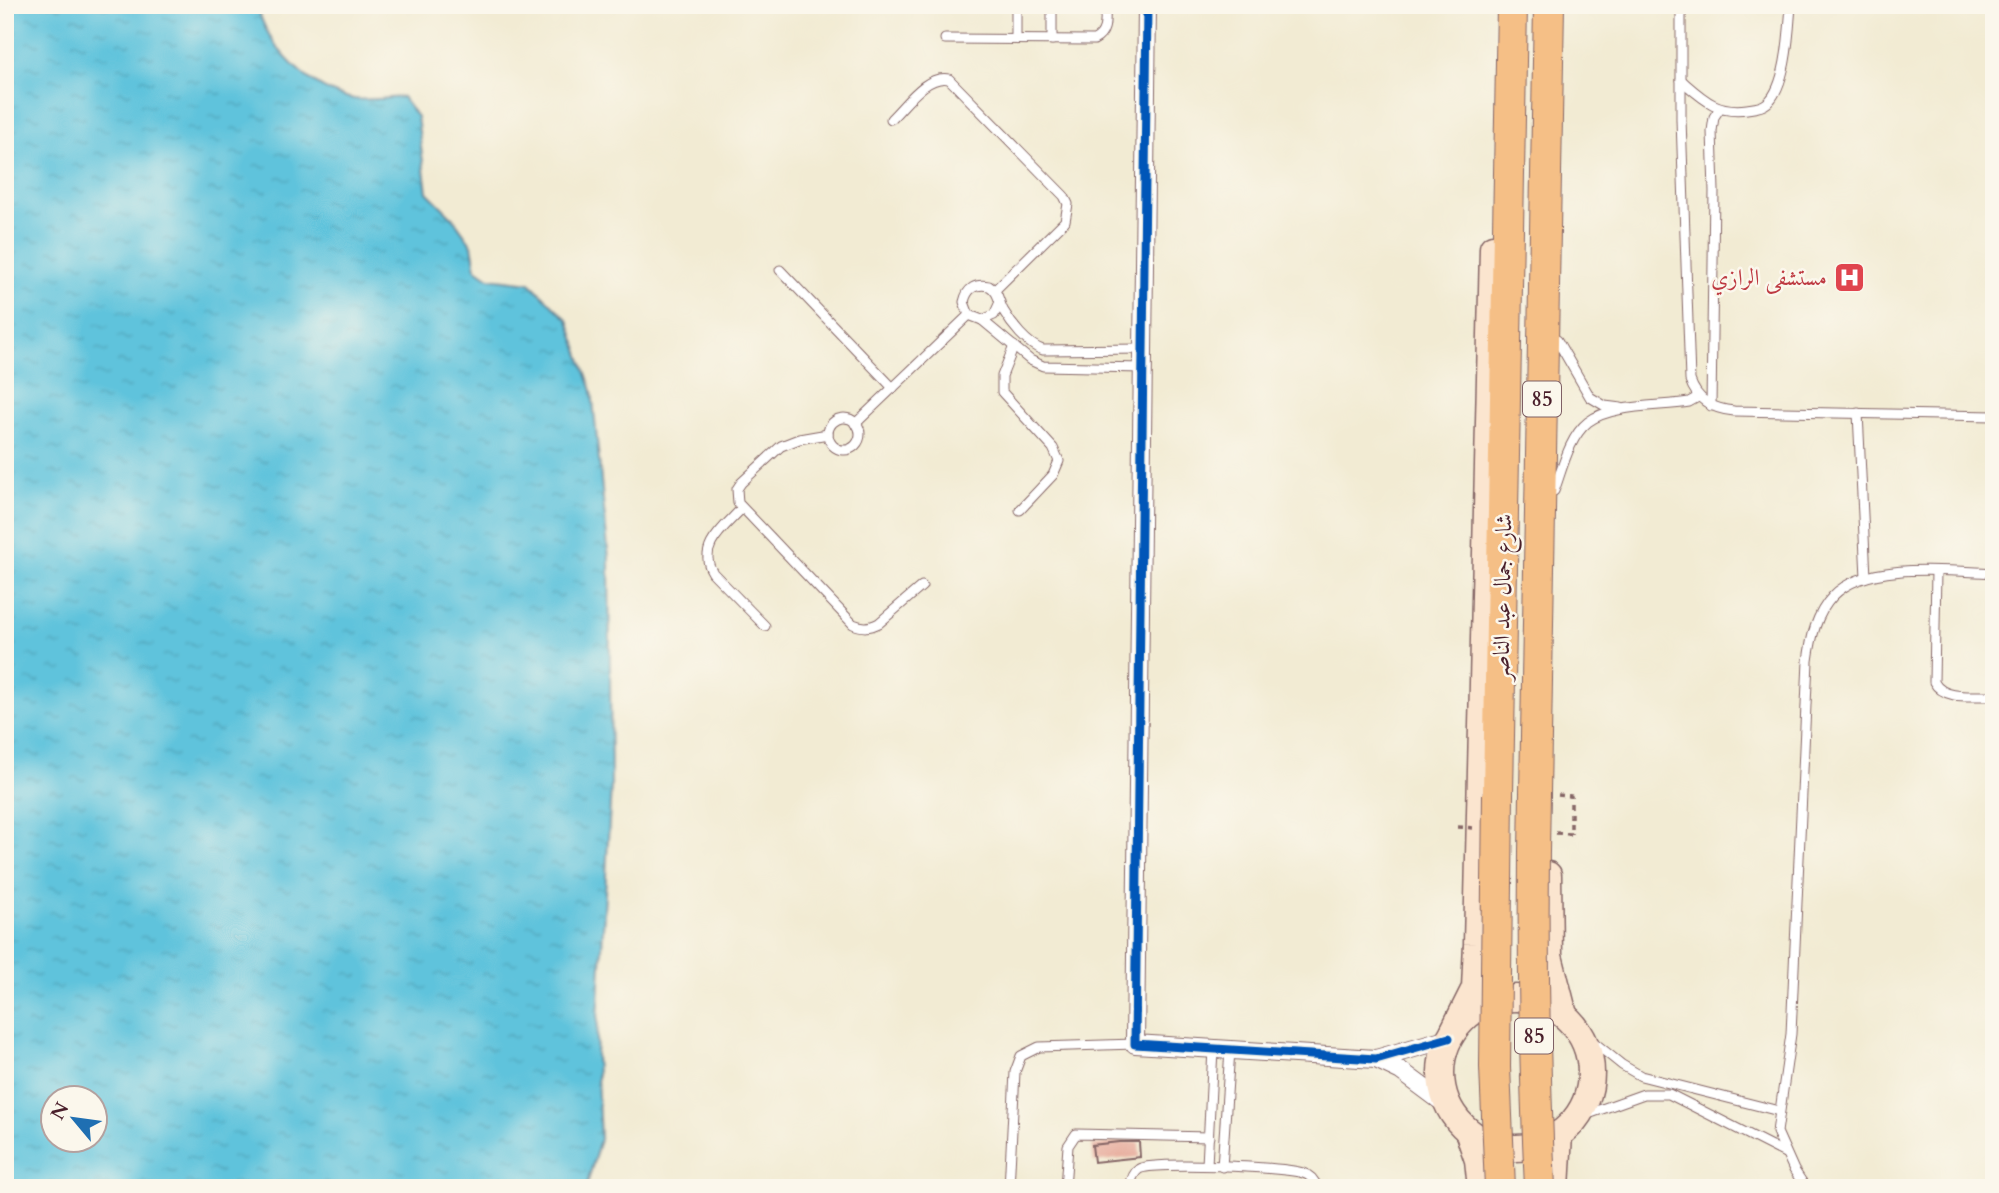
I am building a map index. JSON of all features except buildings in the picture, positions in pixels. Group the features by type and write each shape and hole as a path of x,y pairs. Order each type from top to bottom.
{"highway":[{"name":"شارع جمال عبد الناصر","path":"1500,1188 1495,1067 1512,5"},
{"name":"شارع جمال عبد الناصر","path":"1540,1188 1535,1067 1533,884 1549,5"}],"main road":[{"path":"1498,5 1475,988 1443,1057 1441,1077 1448,1106 1468,1131 1485,1141 1513,1148 1542,1143 1566,1126 1583,1104 1590,1079 1588,1052 1570,1022 1549,956 1562,5"},
{"path":"1452,1034 1477,1009 1506,998 1537,1001 1570,1022"},
{"path":"1556,1188 1566,1126"},
{"path":"1468,1131 1478,1160 1481,1188"}],"street":[{"path":"1147,5 1135,1044 1376,1059 1452,1034"},
{"path":"1376,1059 1401,1072 1448,1106"}],"lane":[{"path":"1016,5 1016,39"},
{"path":"1052,5 1052,40"},
{"path":"944,39 1094,40 1105,30 1105,5"},
{"path":"1681,5 1689,380 1698,397 1711,406 1734,411 1994,416"},
{"path":"1681,80 1720,108 1732,111 1758,108 1768,102 1778,89 1784,65 1791,5"},
{"path":"891,119 929,82 934,79 948,79 1065,196 1068,204 1065,221 995,290"},
{"path":"1711,406 1714,191 1712,131 1714,117 1720,108"},
{"path":"780,270 892,388"},
{"path":"1143,348 1043,350 1032,345 1011,322 995,290 982,284 970,289 964,302 970,314 982,320 1030,360 1050,367 1143,368"},
{"path":"982,320 995,315 1000,302"},
{"path":"855,424 970,314"},
{"path":"1557,340 1590,397 1605,406 1630,409"},
{"path":"1014,346 1002,376 1003,392 1053,448 1059,461 1053,475 1020,510"},
{"path":"1554,491 1572,445 1586,423 1602,414 1689,402 1698,397"},
{"path":"1858,413 1866,577"},
{"path":"850,420 860,435 855,446 843,450 832,445 828,434 833,423 850,420"},
{"path":"828,434 790,442 774,452 737,489 738,503 853,624 862,628 879,623 922,586"},
{"path":"742,508 712,540 706,557 713,573 765,626"},
{"path":"1936,571 1934,682 1937,688 1946,694 1994,696"},
{"path":"1806,1188 1785,1153 1777,1132 1791,1034 1811,637 1832,596 1850,582 1897,572 1936,571 1992,576"},
{"path":"1570,1022 1622,1065 1641,1076 1779,1111"},
{"path":"1009,1188 1015,1072 1021,1056 1039,1046 1135,1044"},
{"path":"1207,1166 1222,1049"},
{"path":"1222,1049 1222,1167"},
{"path":"1566,1126 1615,1103 1644,1094 1670,1094 1785,1153"},
{"path":"1065,1188 1068,1146 1076,1134 1209,1137"},
{"path":"1130,1188 1134,1174 1150,1165 1301,1172 1315,1182 1317,1188"}],"path":[{"path":"1571,796 1571,834"}],"water":[{"path":"5,5 257,5 262,21 280,51 307,77 322,87 354,99 402,97 417,117 427,192 452,217 472,245 476,269 489,278 530,283 568,320 592,391 609,559 611,786 596,1055 600,1139 586,1188 5,1188"}],"cycle path":[{"path":"1147,5 1135,1044 1376,1059 1449,1038"}],"place":[{"name":"مستشفى الرازي","path":"1850,277"}]}
